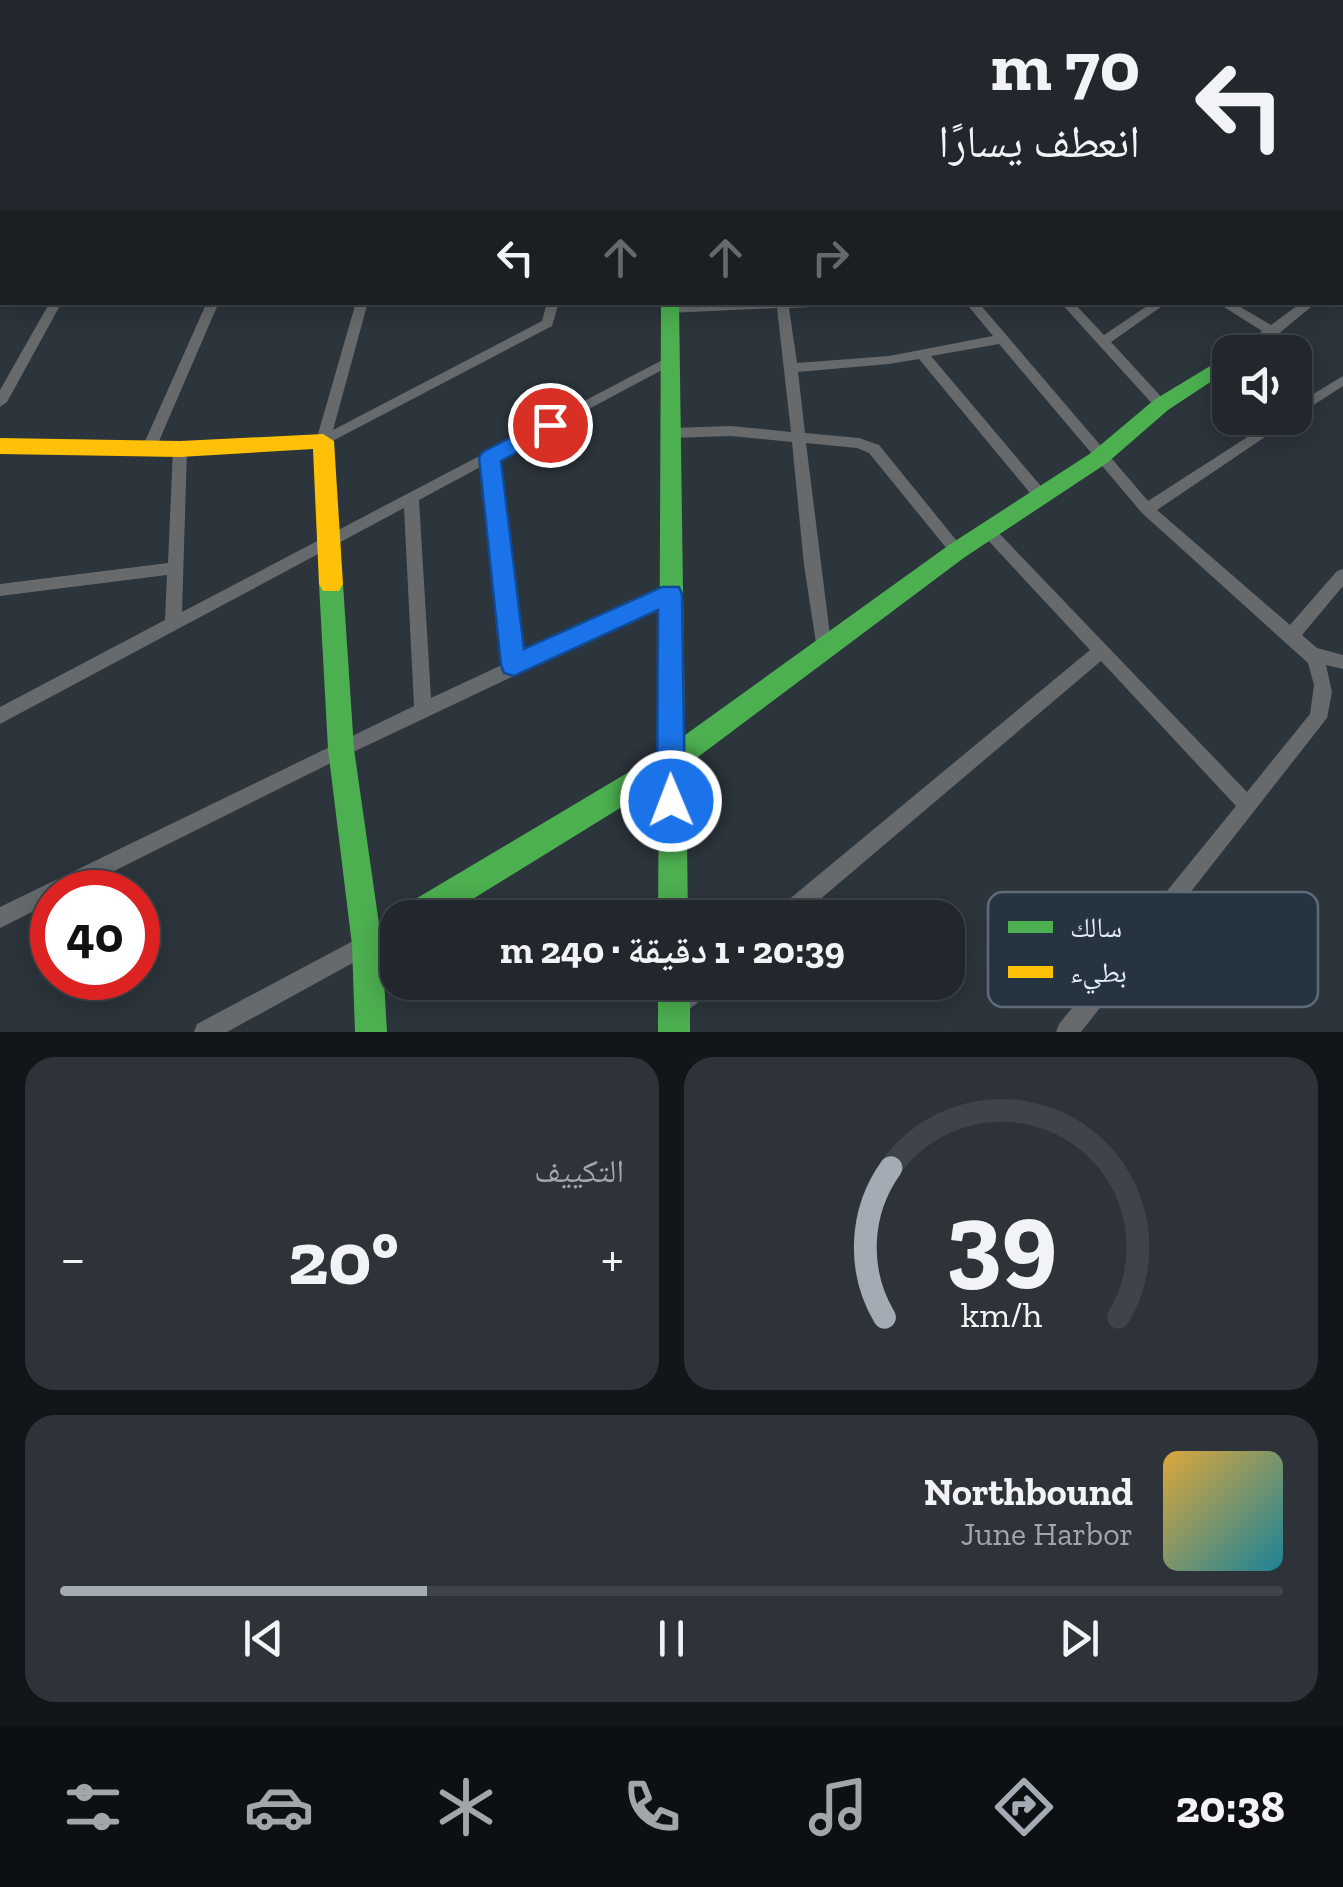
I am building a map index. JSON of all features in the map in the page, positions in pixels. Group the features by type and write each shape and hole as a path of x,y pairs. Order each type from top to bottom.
{"street":[{"path":"0,402 54,305"},
{"path":"150,448 212,305"},
{"path":"361,305 323,441 341,749 367,945 372,1032"},
{"path":"0,446 180,449 323,441 548,323 552,305"},
{"path":"672,900 670,306 795,305"},
{"path":"974,305 1146,509 1312,654 1324,677 1325,695 1318,718 1179,892"},
{"path":"1069,305 1161,405"},
{"path":"1104,341 1158,305"},
{"path":"1227,305 1273,332"},
{"path":"1268,335 1307,305"},
{"path":"783,306 805,526 824,651"},
{"path":"792,368 923,355 1002,339"},
{"path":"923,355 1040,496"},
{"path":"0,716 670,360"},
{"path":"443,900 670,762 957,551 1100,458 1161,405 1212,372"},
{"path":"1312,401 1343,380"},
{"path":"672,433 731,432 859,443 874,448 957,551"},
{"path":"1146,509 1260,435"},
{"path":"173,624 180,449"},
{"path":"490,457 514,665"},
{"path":"411,497 423,709"},
{"path":"988,530 1248,806"},
{"path":"0,590 176,568"},
{"path":"1291,636 1343,575"},
{"path":"0,918 423,709 670,594"},
{"path":"804,900 1100,652"},
{"path":"1312,654 1343,662"},
{"path":"205,1032 380,937"},
{"path":"674,1000 674,1032"},
{"path":"674,1008 683,1000"},
{"path":"1067,1032 1087,1007"}],"traffic: fast":[{"path":"670,305 673,900"},
{"path":"443,900 670,762 957,551 1099,458 1161,405 1212,372"},
{"path":"331,584 341,749 367,945 371,1032"},
{"path":"674,1000 674,1032"}],"traffic: slow":[{"path":"0,446 180,449 323,441 331,584"}],"route":[{"path":"550,425 490,457 514,665 670,594 671,801"}]}
